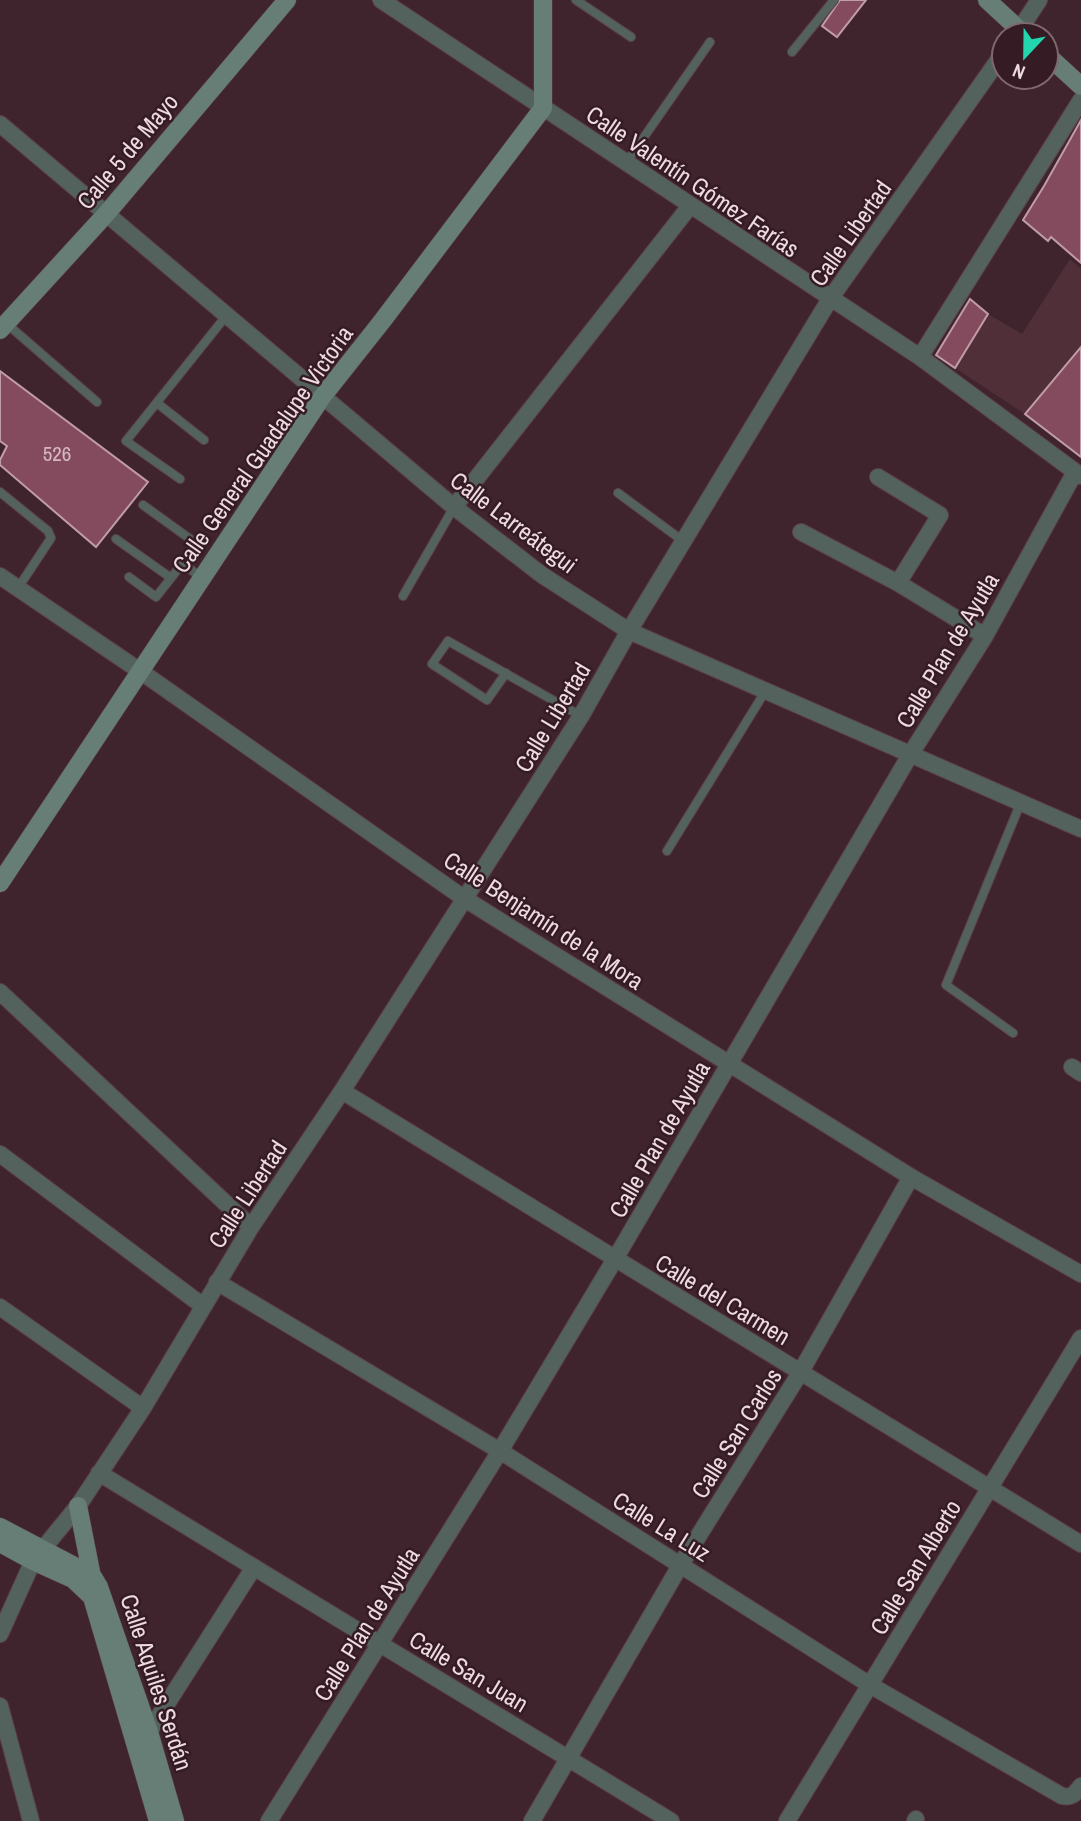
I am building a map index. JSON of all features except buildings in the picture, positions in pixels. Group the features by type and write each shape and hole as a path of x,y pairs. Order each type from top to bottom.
{"street":[{"name":"Calle 5 de Mayo","path":"3,327 107,214 287,0"},
{"name":"Calle Valentín Gómez Farías","path":"381,0 920,357 1078,474"},
{"path":"543,0 543,107"},
{"path":"987,0 1008,21"},
{"path":"1027,21 1039,0"},
{"path":"1060,67 1081,86"},
{"name":"Calle Libertad","path":"99,1472 142,1408 251,1227 342,1091 582,716 629,631 830,299 990,72"},
{"path":"920,357 1081,100"},
{"name":"Calle General Guadalupe Victoria","path":"3,870 323,397 543,107"},
{"name":"Calle Larreátegui","path":"0,124 454,507 542,575 629,631 1081,829"},
{"path":"454,507 690,206"},
{"name":"Calle Plan de Ayutla","path":"269,1821 500,1451 911,755 985,636 1078,474"},
{"path":"878,477 940,515 898,583"},
{"path":"801,532 898,583 985,636"},
{"name":"Calle Benjamín de la Mora","path":"0,576 465,899 911,1177 1081,1274"},
{"path":"0,992 251,1227"},
{"name":"Calle del Carmen","path":"342,1091 1081,1544"},
{"path":"0,1154 203,1306"},
{"name":"Calle San Carlos","path":"532,1821 681,1564 800,1373 911,1177"},
{"name":"Calle La Luz","path":"217,1282 500,1451 870,1685 1062,1797 1075,1795 1081,1786"},
{"path":"0,1307 142,1408"},
{"name":"Calle San Alberto","path":"787,1821 1081,1338"},
{"path":"0,1634 37,1555 78,1506 99,1472"},
{"name":"Calle San Juan","path":"99,1472 671,1821"},
{"path":"78,1506 93,1577 92,1597"},
{"path":"0,1527 37,1555"},
{"path":"0,1543 37,1555"},
{"name":"Calle Aquiles Serdán","path":"37,1555 93,1577 105,1600 141,1734 158,1821"},
{"name":"Calle Aquiles Serdán","path":"37,1555 73,1579 92,1597 175,1821"},
{"path":"141,1734 254,1567"},
{"path":"0,1706 31,1821"}],"lane":[{"path":"576,0 631,37"},
{"path":"792,52 834,0"},
{"path":"626,163 710,42"},
{"path":"180,479 126,441 226,316"},
{"path":"3,327 97,402"},
{"path":"156,403 204,440"},
{"path":"0,492 48,531 51,538 18,588"},
{"path":"618,493 683,541"},
{"path":"129,577 156,597 197,544 143,505"},
{"path":"403,596 454,507"},
{"path":"116,539 171,578"},
{"path":"182,563 202,578"},
{"path":"506,673 487,700 432,664 449,641 506,673 582,716"},
{"path":"667,851 766,690"},
{"path":"1013,1032 946,985 1021,802"}],"shaded area":[{"path":"1070,259 1081,269 1081,347 1025,414 955,368 988,314 1022,334"}]}
